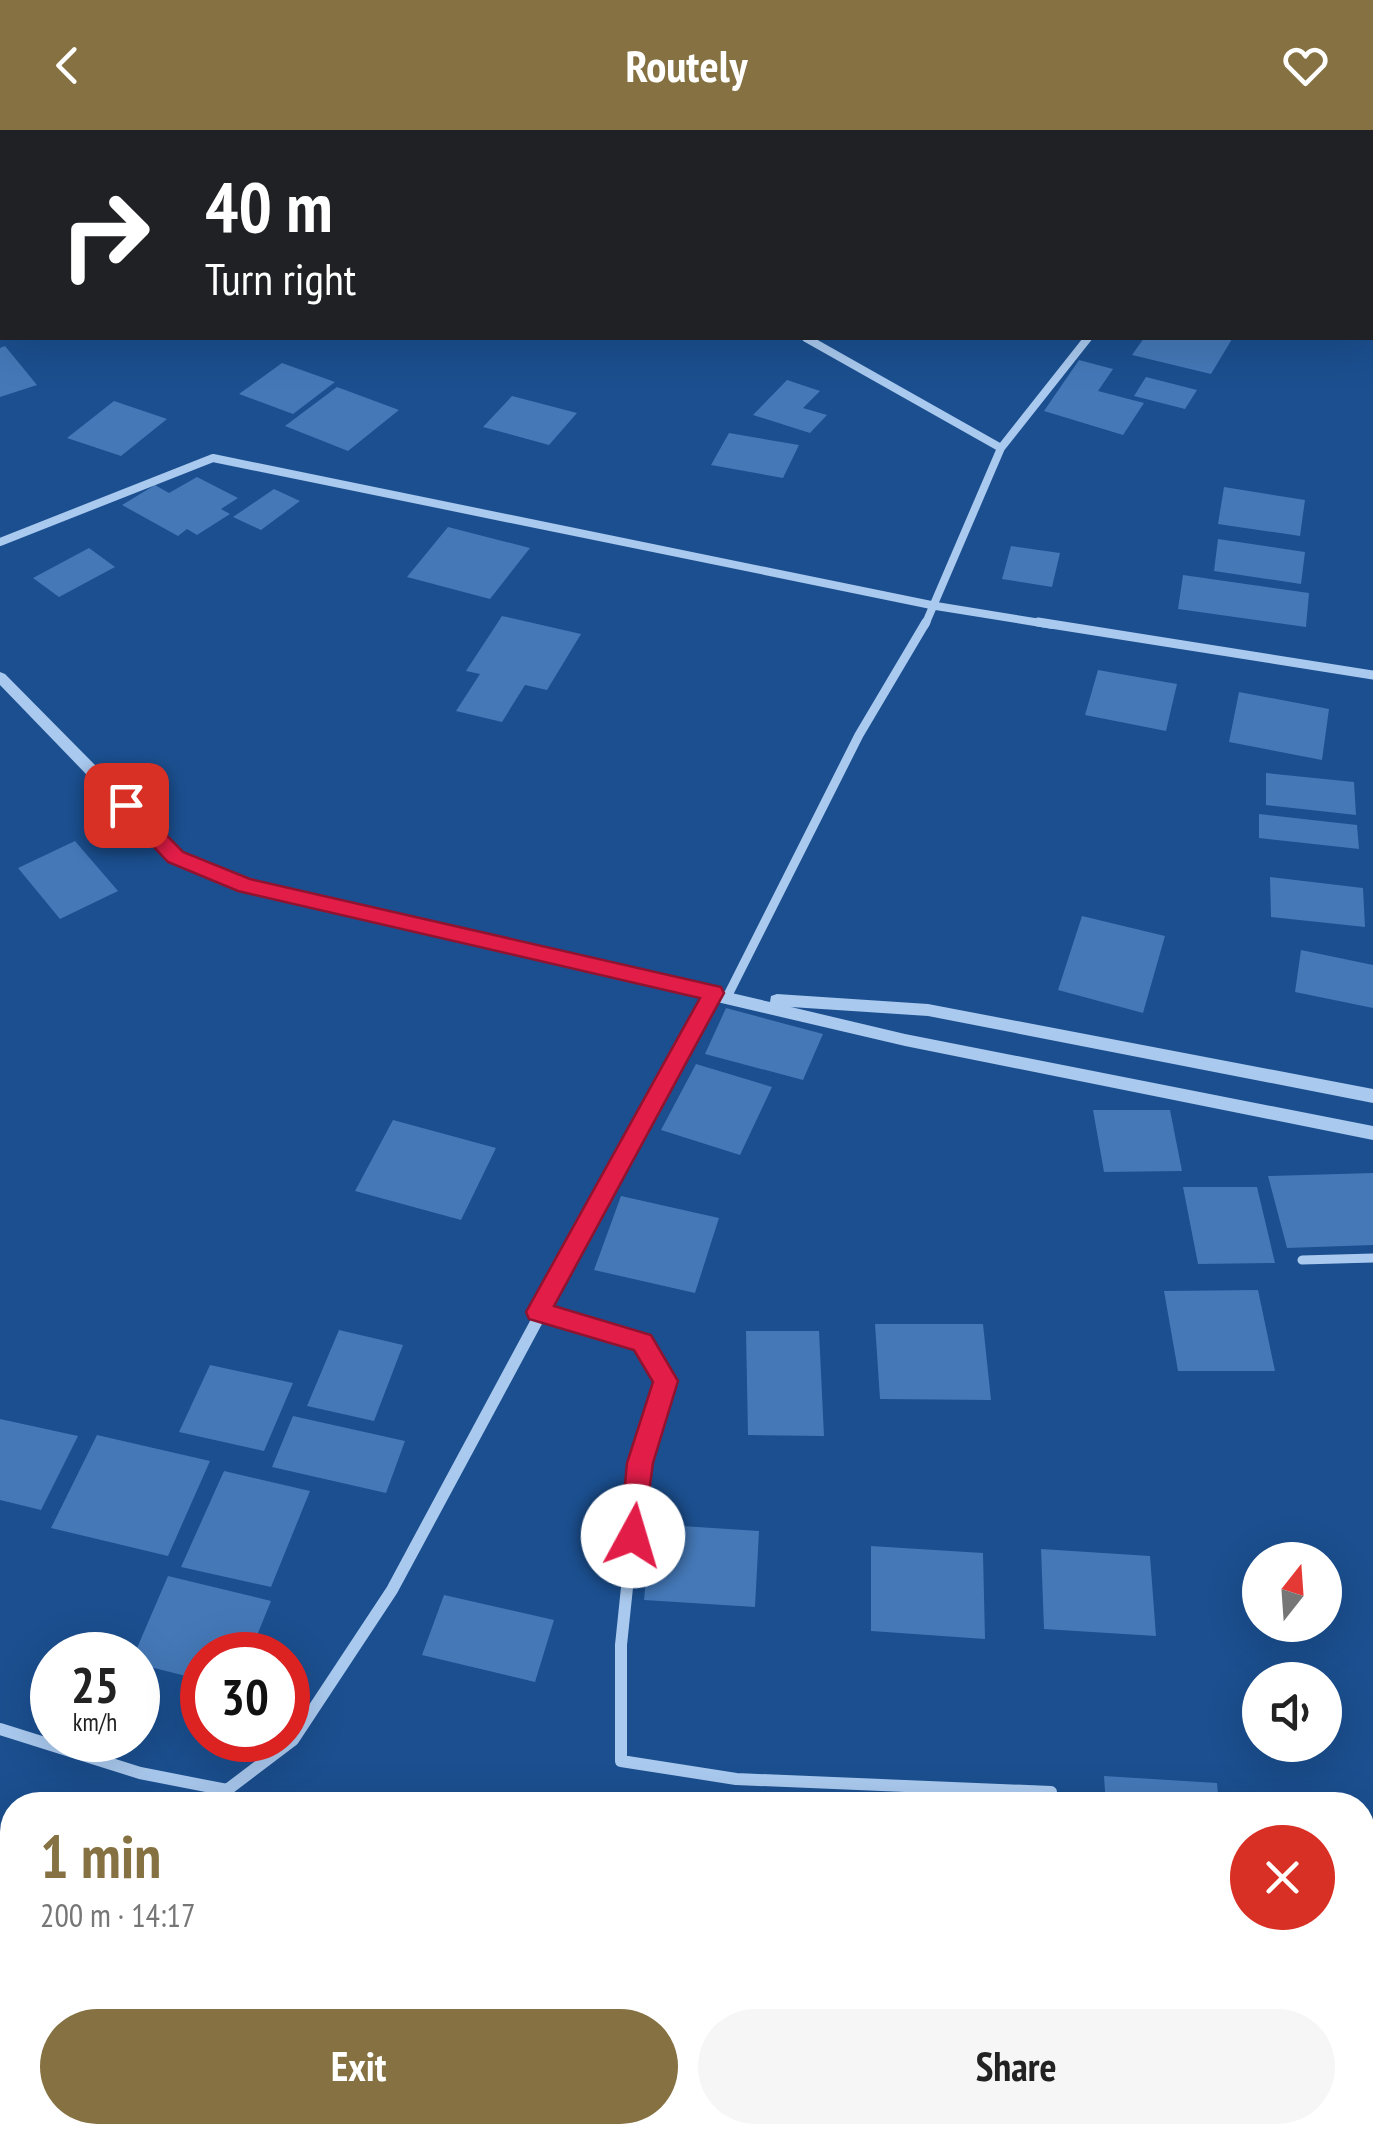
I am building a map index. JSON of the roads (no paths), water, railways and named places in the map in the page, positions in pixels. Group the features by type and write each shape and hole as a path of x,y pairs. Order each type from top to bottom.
{"street":[{"path":"810,340 1001,448"},
{"path":"0,1729 140,1773 227,1790 293,1740 392,1590 538,1312 720,995 859,735 936,606 1001,448 1086,340"},
{"path":"0,542 213,458 936,606 1373,676"},
{"path":"0,677 176,857 246,886 905,1040 1373,1133"},
{"path":"720,995 928,1010 1373,1096"},
{"path":"1302,1260 1373,1258"},
{"path":"538,1312 642,1342 666,1381 640,1463 622,1644 621,1761 736,1779 1051,1792"}]}
